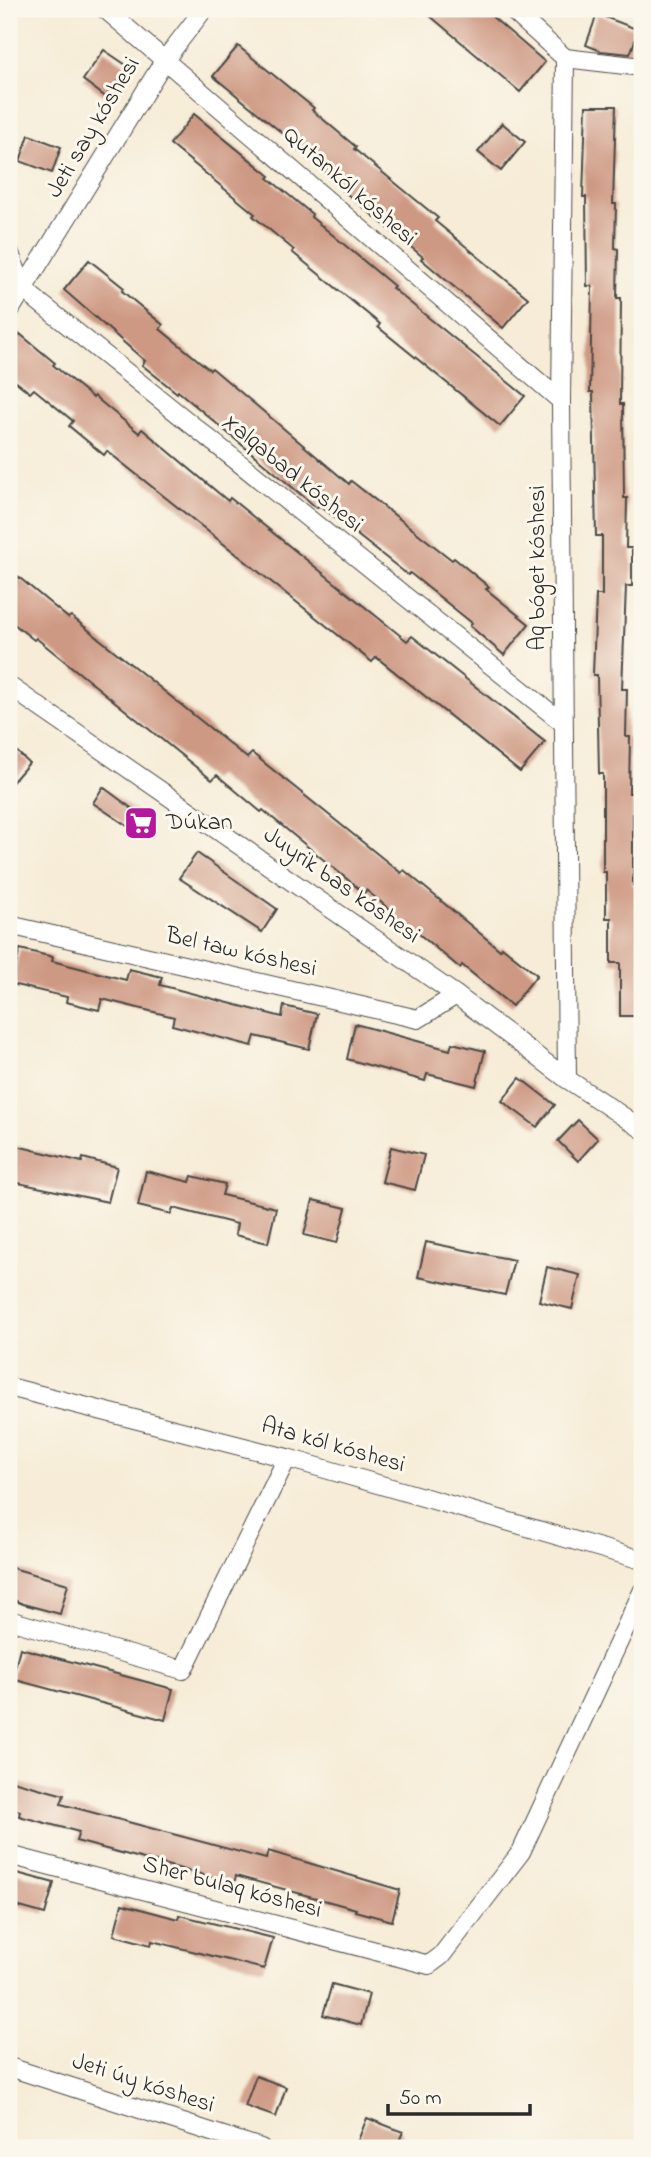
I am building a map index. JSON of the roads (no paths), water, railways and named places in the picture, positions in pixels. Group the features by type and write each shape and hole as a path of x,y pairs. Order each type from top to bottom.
{"street":[{"name":"Qutankól kóshesi","path":"105,9 561,401"},
{"name":"Jeti say kóshesi","path":"9,312 164,61 204,9"},
{"path":"511,9 565,58 642,67"},
{"name":"Aq bóget kóshesi","path":"565,58 561,401 567,1079"},
{"path":"9,251 24,290"},
{"name":"Xalqabad kóshesi","path":"24,290 563,723"},
{"name":"Juyrik bas kóshesi","path":"11,691 456,995 567,1079 642,1129"},
{"name":"Bel taw kóshesi","path":"9,925 418,1019 456,995"},
{"name":"Ata kól kóshesi","path":"9,1387 288,1458 642,1560"},
{"path":"9,1620 183,1670 288,1458"},
{"name":"Sher bulaq kóshesi","path":"9,1855 429,1965 441,1955 521,1852 642,1592"},
{"name":"Jeti úy kóshesi","path":"9,2067 261,2148"}],"place":[{"name":"Dúkan","path":"141,823"}]}
